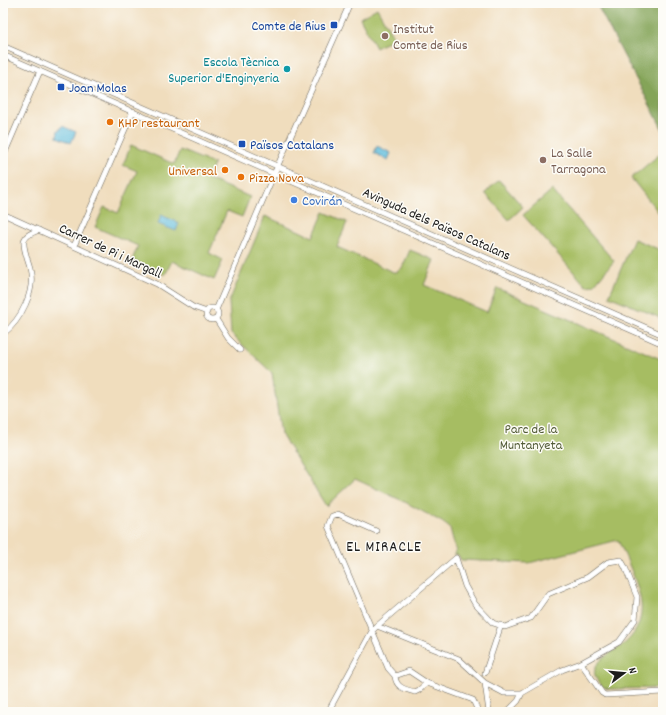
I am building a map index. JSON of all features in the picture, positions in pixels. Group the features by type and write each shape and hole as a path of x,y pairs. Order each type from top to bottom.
{"street":[{"path":"240,350 228,338 216,319 218,314 216,310 277,166 350,3"},
{"name":"Avinguda dels Països Catalans","path":"3,46 663,335"},
{"name":"Avinguda dels Països Catalans","path":"3,55 663,344"},
{"path":"3,157 40,71"},
{"path":"74,246 133,111"},
{"name":"Carrer de Pi i Margall","path":"3,214 157,284 193,307 207,312"},
{"path":"3,334 16,322 26,302 31,278 31,270 24,246 24,239 39,230"},
{"path":"216,310 211,308 207,312 209,319 216,319"},
{"path":"376,531 338,514 332,516 328,526 388,668 395,676 399,687 415,692 427,683"},
{"path":"328,712 372,631 377,626 456,558 465,586 475,604 493,623 505,627 531,618 548,594 588,578 608,562 621,560 626,567 637,597 635,620 619,642 581,663 562,670 522,693 504,693 485,683 459,659 377,626"},
{"path":"485,673 501,625"},
{"path":"581,663 602,693 606,695 663,692"},
{"path":"395,676 409,671 427,683 473,700 478,711"},
{"path":"485,683 489,712"},
{"path":"507,712 518,701 522,693"}],"green space":[{"path":"596,3 663,3 663,130"},
{"path":"377,8 394,38 376,48 360,18"},
{"path":"131,145 174,164 180,150 214,164 208,179 250,197 242,217 227,211 209,253 223,260 214,280 172,261 165,275 132,260 138,246 95,227 104,207 118,213 137,171 123,165"},
{"path":"660,154 663,158 663,218 631,178"},
{"path":"499,180 523,207 509,220 485,193"},
{"path":"552,190 614,261 594,285 586,286 523,215"},
{"name":"Parc de la Muntanyeta","path":"324,212 347,222 337,247 393,272 397,272 402,268 410,250 434,260 424,285 487,312 497,288 663,360 663,688 609,689 601,685 595,674 595,668 598,663 631,637 638,626 641,613 640,596 637,586 618,540 529,563 461,560 458,555 454,554 456,552 450,528 442,522 403,501 355,479 326,506 281,434 272,373 231,334 229,302 265,216 313,237"},
{"path":"634,239 663,251 663,319 609,296"}],"water":[{"path":"62,126 76,132 71,143 57,137 58,130 60,130"},
{"path":"377,146 391,153 388,160 374,153"},
{"path":"161,215 179,223 176,231 158,224"}],"place":[{"name":"Comte de Rius","path":"334,25"},
{"name":"Institut Comte de Rius","path":"385,36"},
{"name":"Escola Tècnica Superior d'Enginyeria","path":"287,69"},
{"name":"Joan Molas","path":"61,87"},
{"name":"KHP restaurant","path":"110,122"},
{"name":"Països Catalans","path":"242,144"},
{"name":"La Salle Tarragona","path":"543,160"},
{"name":"Universal","path":"225,170"},
{"name":"Pizza Nova","path":"241,177"},
{"name":"Covirán","path":"294,200"}],"district":[{"name":"EL MIRACLE","path":"384,546"}]}
